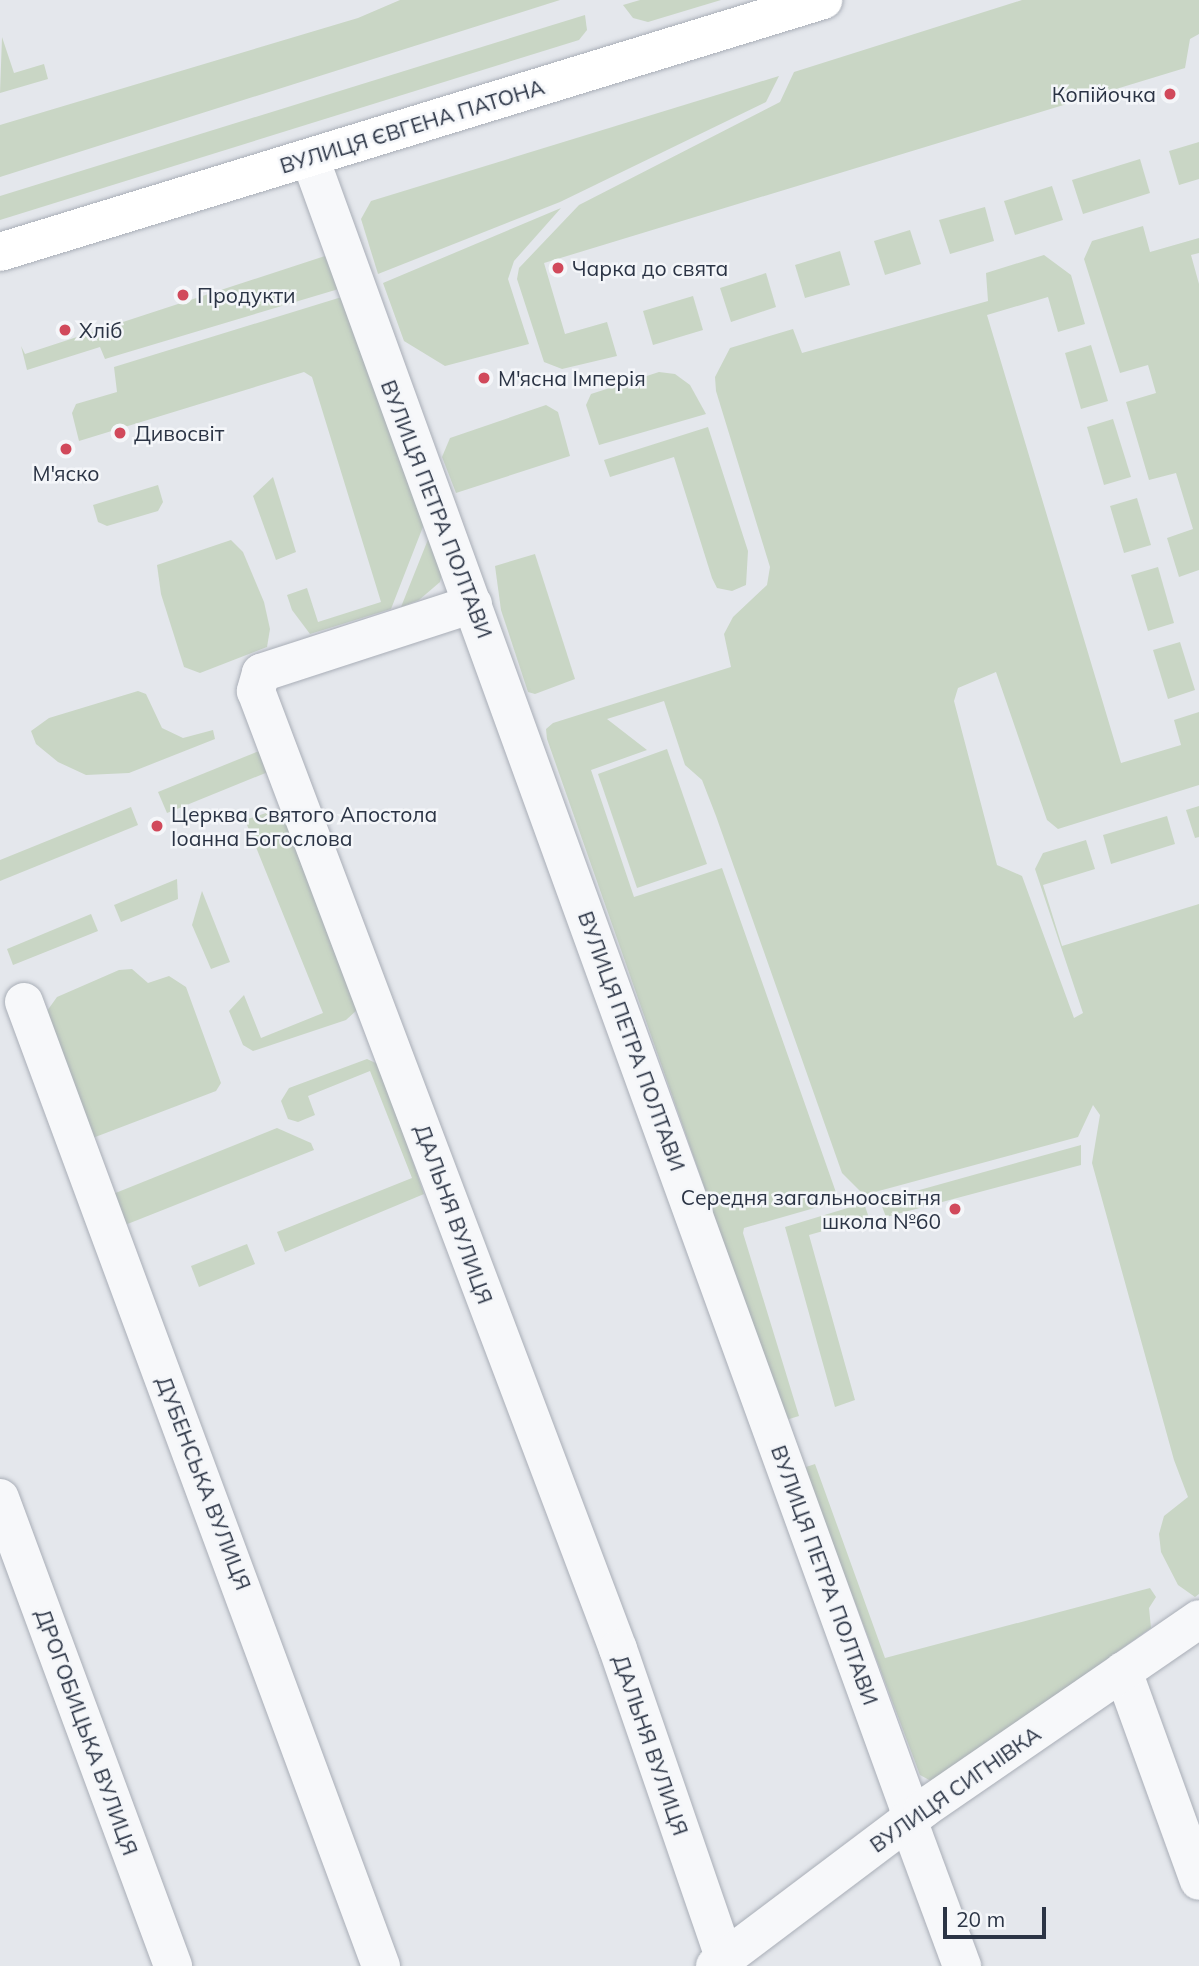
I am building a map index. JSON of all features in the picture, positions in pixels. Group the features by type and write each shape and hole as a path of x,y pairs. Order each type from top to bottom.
{"main road":[{"name":"ВУЛИЦЯ ЄВГЕНА ПАТОНА","path":"0,252 823,0"}],"street":[{"name":"ВУЛИЦЯ ПЕТРА ПОЛТАВИ","path":"310,158 909,1808 908,1820 962,1966"},
{"name":"ДАЛЬНЯ ВУЛИЦЯ","path":"473,604 261,673 256,691 618,1649 722,1963"},
{"name":"ДУБЕНСЬКА ВУЛИЦЯ","path":"24,1002 381,1966"},
{"name":"ДРОГОБИЦЬКА ВУЛИЦЯ","path":"0,1498 173,1966"},
{"name":"ВУЛИЦЯ СИГНІВКА","path":"722,1963 908,1820 1199,1619"},
{"path":"1123,1671 1199,1881"}],"green space":[{"path":"400,0 560,0 0,177 0,125 358,18"},
{"path":"640,0 721,0 648,22 633,18 623,5"},
{"path":"1022,0 1199,0 1199,34 1190,39 1185,68 544,263 565,334 607,322 617,356 562,369 544,362 517,279 519,268 579,205 780,102 794,72"},
{"path":"585,15 587,30 579,40 0,220 0,196"},
{"path":"2,37 14,73 44,64 48,79 0,93"},
{"path":"779,76 766,102 560,202 378,274 361,219 371,201"},
{"path":"1199,142 1199,179 1179,185 1169,151"},
{"path":"1140,159 1150,193 1083,214 1072,180"},
{"path":"1052,186 1063,220 1015,235 1004,201"},
{"path":"985,207 994,241 950,254 939,220"},
{"path":"561,208 514,261 508,279 529,344 445,366 404,341 383,283"},
{"path":"1143,226 1150,252 1199,238 1199,253 1191,255 1199,284 1199,570 1179,577 1167,538 1193,529 1176,473 1149,480 1126,402 1156,393 1148,365 1120,373 1084,259 1092,241"},
{"path":"910,230 921,264 885,275 874,241"},
{"path":"840,251 850,285 805,298 795,265"},
{"path":"1044,255 1071,275 1085,324 1058,332 1048,297 987,315 1121,763 1181,745 1174,720 1199,712 1199,785 1058,829 1047,820 996,672 958,688 954,701 997,865 1022,876 1074,1018 1083,1013 1035,869 1043,853 1086,840 1095,869 1043,885 1062,946 1199,904 1199,1594 1195,1597 1178,1585 1161,1552 1159,1534 1164,1516 1188,1497 1174,1460 1092,1163 1100,1115 1093,1105 1078,1137 864,1195 842,1173 716,816 702,780 685,765 664,701 607,719 647,750 591,770 634,897 722,868 839,1201 744,1228 743,1233 799,1416 786,1420 547,739 546,729 553,723 731,667 724,634 733,617 767,585 770,567 716,391 715,377 730,348 793,329 802,353 988,301 986,273"},
{"path":"325,256 342,288 105,359 100,347 27,370 21,346 25,354"},
{"path":"766,273 776,307 731,322 720,288"},
{"path":"345,296 426,519 391,609 310,634 292,610 287,595 307,588 318,622 381,602 312,377 304,372 79,441 72,413 76,404 117,392 114,367"},
{"path":"693,296 703,330 653,345 643,311"},
{"path":"1091,345 1108,401 1081,409 1065,353"},
{"path":"659,372 675,374 690,385 706,414 599,445 586,405 591,394"},
{"path":"546,405 558,412 570,456 456,493 442,457 450,438"},
{"path":"1113,419 1131,477 1104,485 1087,427"},
{"path":"708,427 748,551 746,585 732,591 717,588 712,578 674,457 610,477 604,460"},
{"path":"273,477 296,552 276,560 253,496"},
{"path":"158,485 163,502 158,511 107,526 98,522 93,505"},
{"path":"1137,498 1151,545 1124,553 1110,506"},
{"path":"431,532 442,574 440,582 419,600 401,607"},
{"path":"231,540 243,552 264,602 270,629 267,647 200,673 184,667 161,594 157,565"},
{"path":"535,554 575,679 535,694 528,692 501,610 495,566"},
{"path":"1158,567 1174,623 1148,631 1131,575"},
{"path":"1180,642 1195,690 1168,699 1153,650"},
{"path":"138,691 146,694 162,728 183,738 213,730 215,739 129,773 86,775 58,762 36,744 31,731 49,718"},
{"path":"667,749 707,864 637,888 598,774"},
{"path":"259,751 268,772 167,813 158,792"},
{"path":"1199,806 1199,837 1195,838 1186,810"},
{"path":"131,807 138,825 0,881 0,860"},
{"path":"278,809 285,813 357,1010 346,1020 253,1051 243,1045 229,1011 244,995 261,1038 323,1013 245,820"},
{"path":"1167,816 1175,844 1111,864 1103,835"},
{"path":"177,879 178,899 121,922 114,905"},
{"path":"202,891 230,962 211,969 192,925"},
{"path":"91,914 98,931 13,965 7,949"},
{"path":"132,969 148,983 169,976 186,987 221,1083 216,1091 90,1139 47,1011 57,997 119,970"},
{"path":"367,1059 380,1065 424,1194 285,1252 277,1232 412,1178 370,1071 308,1096 315,1115 298,1122 288,1119 281,1101 289,1088"},
{"path":"277,1128 311,1143 314,1150 125,1225 113,1194"},
{"path":"1081,1145 1081,1165 886,1217 880,1201"},
{"path":"864,1203 869,1218 809,1235 855,1400 835,1407 785,1227"},
{"path":"247,1244 255,1264 199,1287 191,1266"},
{"path":"815,1464 885,1658 1150,1588 1156,1597 1149,1608 1151,1628 933,1782 920,1775 807,1475 806,1467"}],"place":[{"name":"Копійочка","path":"1170,94"},
{"name":"Чарка до свята","path":"558,268"},
{"name":"Продукти","path":"183,295"},
{"name":"Хліб","path":"65,330"},
{"name":"М'ясна Імперія","path":"484,378"},
{"name":"Дивосвіт","path":"120,433"},
{"name":"М'яско","path":"66,449"},
{"name":"Церква Святого Апостола Іоанна Богослова","path":"157,826"},
{"name":"Середня загальноосвітня школа №60","path":"955,1209"}]}
